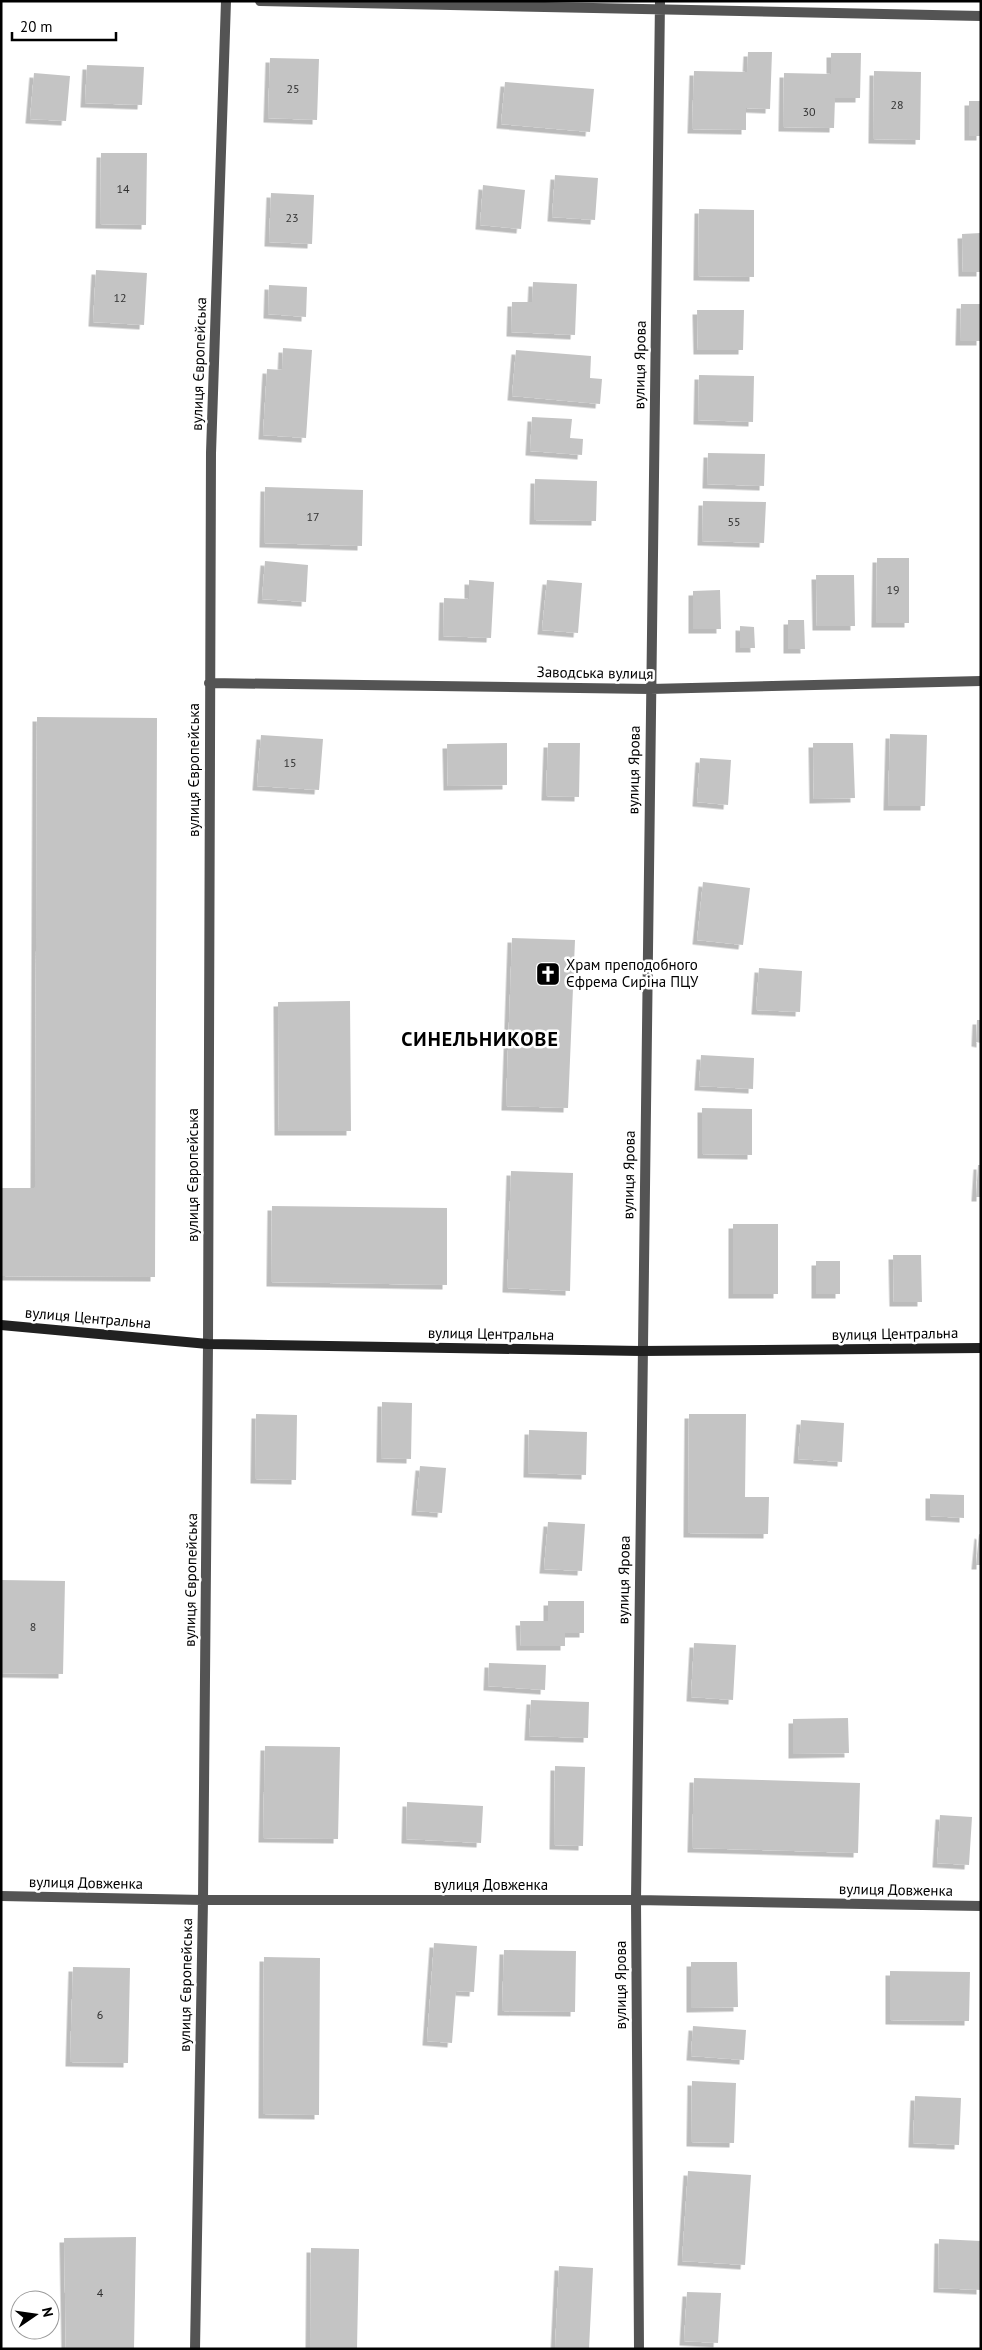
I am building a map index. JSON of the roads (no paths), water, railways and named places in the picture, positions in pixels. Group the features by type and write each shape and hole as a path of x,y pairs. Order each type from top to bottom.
{"main road":[{"name":"вулиця Центральна","path":"1,1325 208,1344 641,1351 981,1348"}],"street":[{"name":"вулиця Європейська","path":"195,2349 208,1344 211,453 226,1"},
{"path":"260,1 660,6 981,16"},
{"name":"вулиця Ярова","path":"639,2349 636,1900 641,1351 660,6"},
{"name":"Заводська вулиця","path":"209,683 650,689 981,680"},
{"name":"вулиця Довженка","path":"1,1896 202,1900 636,1900 981,1906"}],"place":[{"name":"Храм преподобного Єфрема Сиріна ПЦУ","path":"548,974"}],"district":[{"name":"СИНЕЛЬНИКОВЕ","path":"480,1039"}]}
